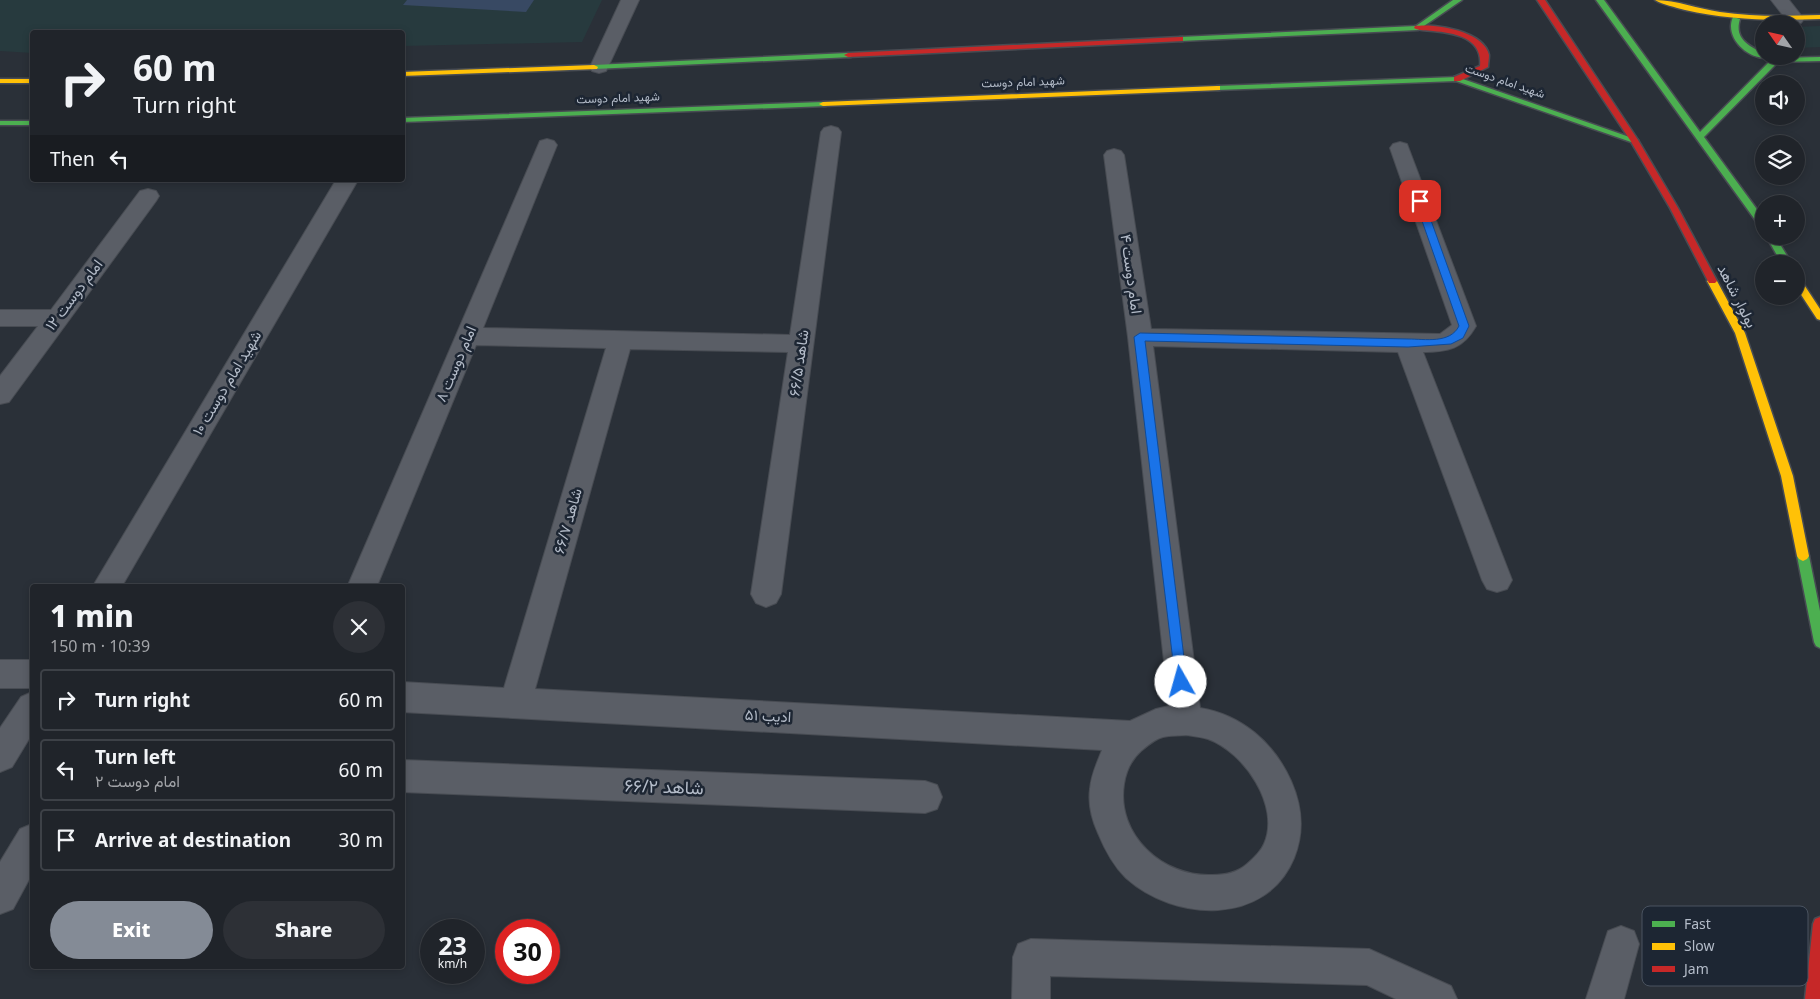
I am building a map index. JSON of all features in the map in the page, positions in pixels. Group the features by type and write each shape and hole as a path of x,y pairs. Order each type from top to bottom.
{"main road":[{"path":"1418,28 1458,0"},
{"name":"بولوار شاهد","path":"1541,0 1634,140 1674,208 1740,333 1787,476 1820,642"},
{"path":"1600,0 1755,214"},
{"path":"1659,0 1682,9 1736,19 1755,19"},
{"path":"1805,18 1820,18"},
{"path":"1736,19 1732,25 1732,32 1738,40 1755,51"},
{"path":"405,74 599,67 1436,28 1455,32 1471,39 1482,48 1487,58 1484,67 1457,79"},
{"path":"1805,58 1820,58"},
{"path":"1699,137 1761,65"},
{"name":"شهید امام دوست","path":"405,120 1457,79 1634,140"},
{"path":"0,81 30,81"},
{"path":"0,123 30,123"},
{"path":"1805,293 1820,317"},
{"path":"1813,999 1820,924"}],"street":[{"path":"599,67 630,0"},
{"path":"1780,0 1792,15"},
{"name":"شاهد ۶۶/۵","path":"766,594 831,132"},
{"name":"امام دوست ۸","path":"364,583 547,145"},
{"path":"1140,337 1408,343 1447,342 1459,336 1464,326 1400,148"},
{"name":"امام دوست ۴","path":"1114,155 1140,337 1186,720"},
{"name":"شهید امام دوست ۱۰","path":"108,584 345,182"},
{"name":"امام دوست ۱۲","path":"0,395 148,196"},
{"path":"0,318 57,318"},
{"path":"467,336 801,344"},
{"name":"شاهد ۶۶/۷","path":"515,703 621,339"},
{"path":"1408,343 1497,580"},
{"path":"0,674 30,674"},
{"name":"ادیب ۵۱","path":"405,697 1133,736"},
{"path":"0,756 30,711"},
{"path":"1186,720 1215,726 1242,742 1265,764 1280,793 1285,824 1278,852 1261,875 1235,891 1203,895 1171,887 1142,868 1120,843 1108,812 1106,782 1114,756 1133,736 1157,723 1186,720"},
{"name":"شاهد ۶۶/۲","path":"405,776 925,797"},
{"path":"0,896 30,844"},
{"path":"1605,999 1621,944"},
{"path":"1031,999 1031,957 1369,967 1438,999"}],"green space":[{"path":"0,0 602,0 582,42 405,46 405,30 30,30 30,53 0,51"},
{"path":"1820,26 1820,47 1805,48 1805,27"}],"water":[{"path":"407,0 534,0 526,12 403,5"}],"traffic: fast":[{"path":"1180,39 1418,28 1458,0"},
{"path":"1600,0 1755,214"},
{"path":"1736,19 1734,32 1737,38 1755,52"},
{"path":"594,67 848,55"},
{"path":"1699,137 1776,60 1820,59"},
{"path":"1217,88 1457,79 1634,140"},
{"path":"405,120 823,104"},
{"path":"0,123 30,123"},
{"path":"1775,245 1782,255"},
{"path":"1803,556 1820,642"}],"traffic: slow":[{"path":"1659,0 1719,15 1759,18 1820,17"},
{"path":"405,74 594,67"},
{"path":"0,81 30,81"},
{"path":"823,104 1217,88"},
{"path":"1712,281 1740,333 1787,476 1803,556"},
{"path":"1805,293 1820,317"}],"traffic: jam":[{"path":"1541,0 1634,140 1674,208 1712,281"},
{"path":"1418,28 1439,29 1463,35 1474,40 1481,47 1485,56 1484,67 1457,79"},
{"path":"848,55 1180,39"},
{"path":"1813,999 1820,924"}],"route":[{"path":"1181,682 1140,337 1408,343 1447,342 1459,336 1464,326 1420,201"}]}
